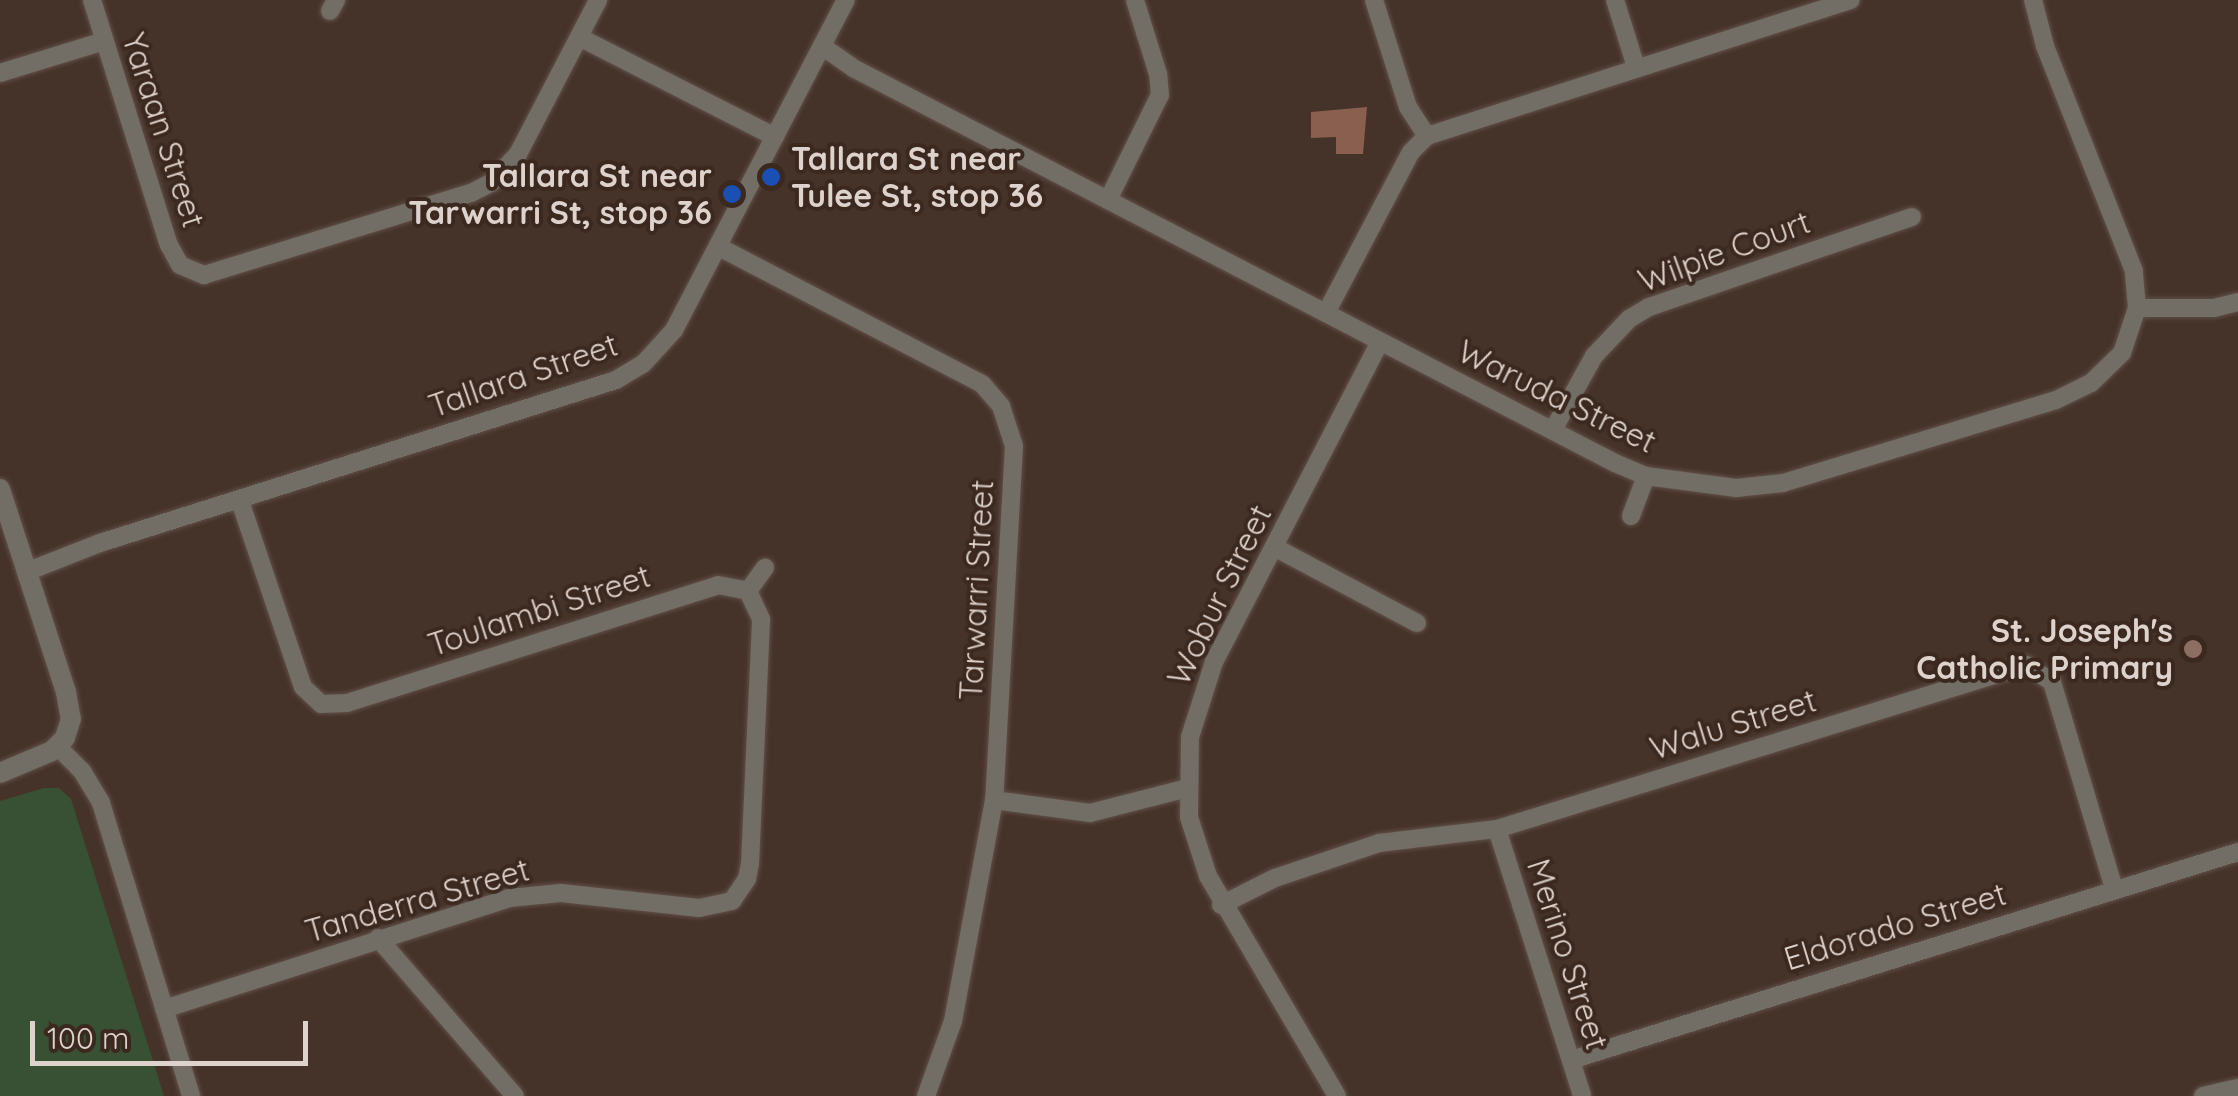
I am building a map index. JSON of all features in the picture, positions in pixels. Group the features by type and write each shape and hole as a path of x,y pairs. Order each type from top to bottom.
{"street":[{"name":"Yaraan Street","path":"92,0 168,245 189,271 216,274 491,183 518,154 579,37"},
{"path":"598,0 579,37 774,136"},
{"name":"Tallara Street","path":"26,572 100,544 629,373 666,341 846,0"},
{"path":"1108,200 1160,96 1158,74 1135,0"},
{"path":"1374,0 1408,108 1427,136"},
{"path":"1615,0 1636,67"},
{"path":"1326,313 1411,152 1427,136 1850,0"},
{"path":"2032,0 2046,46 2134,271 2137,308 2214,308 2238,302"},
{"path":"0,72 104,41"},
{"name":"Waruda Street","path":"822,46 855,69 1646,476 1736,488 1782,483 2056,400 2092,383 2114,362 2132,331 2137,308"},
{"name":"Wilpie Court","path":"1554,430 1594,356 1629,319 1649,307 1912,217"},
{"name":"Tarwarri Street","path":"719,247 982,384 1000,406 1014,446 994,800 953,1022 926,1096"},
{"name":"Wobur Street","path":"1337,1096 1221,905 1197,848 1188,788 1190,736 1201,692 1380,342"},
{"path":"1630,516 1646,476"},
{"path":"0,488 70,706 68,729 58,747 0,772"},
{"path":"240,501 302,687 321,704 320,724"},
{"path":"1274,548 1417,623"},
{"path":"748,591 765,568"},
{"name":"Toulambi Street","path":"321,704 347,703 718,585 748,591"},
{"name":"Tanderra Street","path":"164,1009 378,938 536,894 698,908 732,902 748,879 751,845 761,619 748,591"},
{"name":"Walu Street","path":"1221,905 1276,878 1379,843 1498,829 2026,666 2052,682 2114,889"},
{"path":"58,747 82,771 101,803 190,1096"},
{"path":"994,800 1090,812 1188,788"},
{"name":"Merino Street","path":"1498,829 1582,1096"},
{"name":"Eldorado Street","path":"1571,1060 2238,852"},
{"path":"378,938 515,1096"},
{"path":"2202,1096 2238,1088"}],"green space":[{"path":"44,788 59,788 71,799 164,1096 0,1096 0,801"}],"building":[{"path":"1367,107 1363,154 1336,154 1336,137 1311,138 1311,112"}],"place":[{"name":"Tallara St near Tulee St, stop 36","path":"771,177"},
{"name":"Tallara St near Tarwarri St, stop 36","path":"732,194"},
{"name":"St. Joseph's Catholic Primary","path":"2193,649"}]}
